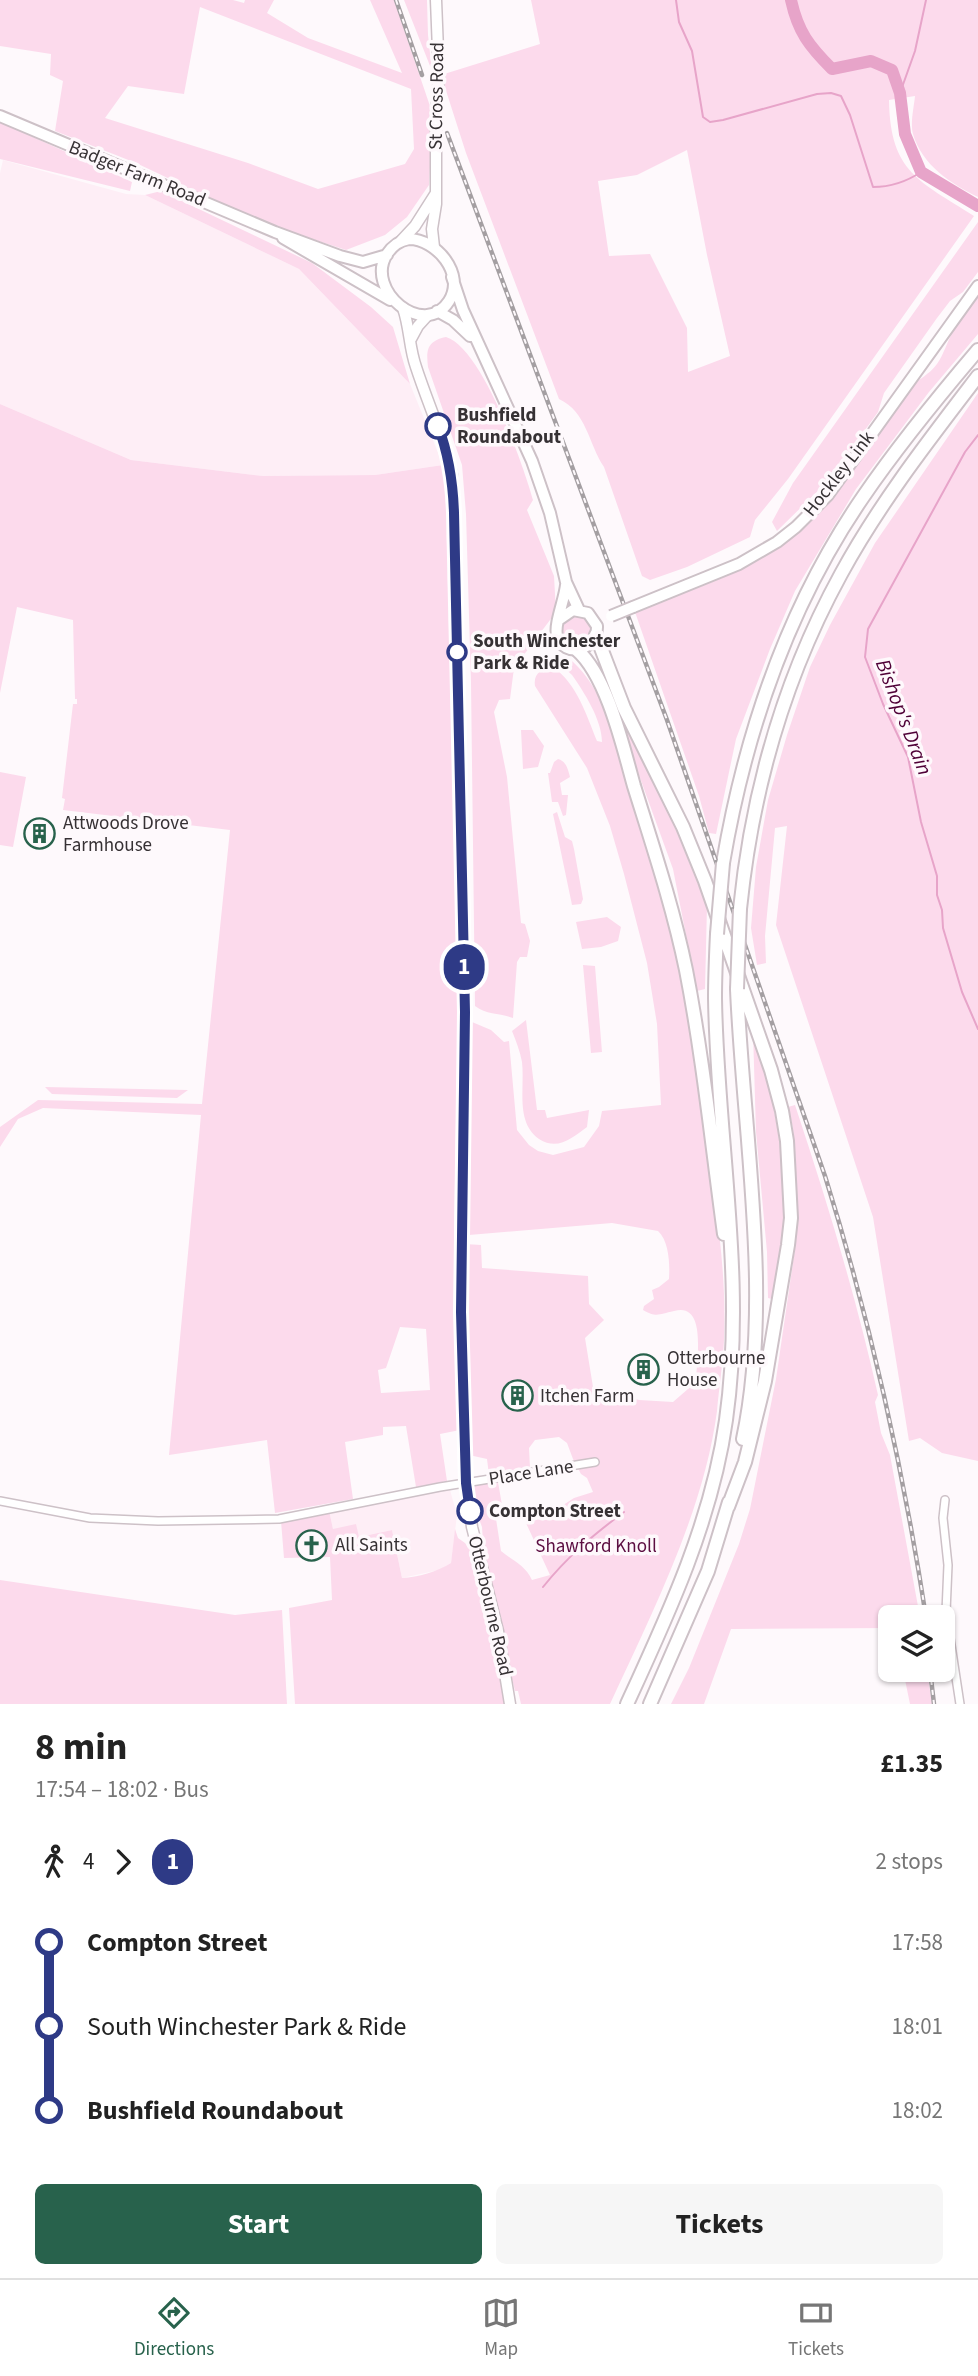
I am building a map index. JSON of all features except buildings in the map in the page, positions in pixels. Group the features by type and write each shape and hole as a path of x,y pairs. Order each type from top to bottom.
{"highway":[{"path":"627,1704 658,1637 687,1563 716,1478 726,1420 732,1366 732,1300 730,1205 715,998 717,934 723,863 747,748 785,643 808,590 835,541 862,497 978,350"},
{"path":"728,1507 746,1420 755,1310 754,1245 737,989 740,909 752,820 772,738 788,689 811,633 842,572 923,448 978,376"},
{"path":"597,633 624,708 683,827 705,881 771,1070 787,1141 791,1218 765,1381 745,1462 708,1571 650,1704"},
{"path":"577,650 591,665 608,705 673,915 685,968 704,1082 732,1300"}],"main road":[{"name":"Badger Farm Road","path":"0,116 275,232 356,262 370,262 387,255"},
{"name":"Badger Farm Road","path":"275,232 299,249 399,306"},
{"path":"480,349 463,327 432,313 412,313 399,306 386,289 382,278 383,263 401,241 416,239 434,247 443,256 480,349 532,461 550,513 566,582 579,610"},
{"path":"432,313 450,298 452,277"},
{"name":"Hockley Link","path":"591,615 611,616 739,564 777,542 796,527 828,495 978,286"},
{"path":"560,619 568,611 579,610 591,615 597,633 587,647 577,650 568,648 558,637 556,628 566,582"},
{"name":"Hockley Link","path":"597,633 611,616"}],"street":[{"name":"St Cross Road","path":"434,247 432,229 436,192 439,76 436,0"},
{"path":"401,241 415,226 436,192"},
{"name":"Otterbourne Road","path":"399,306 411,339 416,369 445,444 452,475 465,1012 461,1312 466,1483 472,1527 498,1631 510,1704"},
{"path":"411,339 432,313"},
{"name":"Place Lane","path":"466,1483 595,1462"},
{"path":"0,1501 90,1518 158,1521 279,1519 327,1507 466,1483"},
{"path":"945,1500 943,1518 948,1565 946,1612 960,1704"}],"shaded area":[{"path":"3,160 126,194 145,195 299,269 410,384 443,465 375,475 263,476 131,460 0,404 0,173"},
{"path":"450,1490 457,1515 451,1563 439,1570 402,1578 392,1530 358,1537 333,1529 329,1510"}],"green space":[{"path":"0,0 233,0 244,3 245,0 274,0 267,13 308,38 402,73 370,0 394,0 433,115 429,185 407,217 385,235 346,250 263,223 136,163 55,131 63,81 50,75 51,54 0,46","holes":["200,7 411,89 414,149 405,164 318,189 248,163 105,118 128,86 184,94"]},
{"path":"404,0 427,0 432,71"},
{"path":"531,0 978,0 978,197 948,180 923,155 912,130 915,96 889,100 895,144 902,160 924,183 974,216 788,479 755,520 750,537 687,567 650,580 642,576 604,467 586,429 576,412 559,399 466,153 441,75 540,44","holes":["687,150 730,356 688,372 687,328 650,254 609,256 598,181 637,175"]},
{"path":"0,122 132,182 130,191 0,159"},
{"path":"161,191 312,263 371,307 393,327 410,384 299,269 145,195"},
{"path":"978,222 978,272 963,292 950,301 937,318 884,393 878,412 829,480 777,531 772,522 793,483"},
{"path":"978,296 978,334 929,392 856,489 795,591 736,739 716,834 709,833 699,796 635,612 743,568 783,543 805,524 842,482 909,389 937,364 955,326"},
{"path":"446,337 460,346 473,362 499,409 533,500 527,510 554,576 556,612 514,668 510,699 499,700 494,712 507,777 521,923 525,924 530,941 527,957 520,957 517,962 513,1018 475,1006 466,514 462,465 427,361 431,344"},
{"path":"978,393 978,1461 942,1453 920,1438 909,1441 873,1217 776,925 787,826 775,828 765,936 766,963 757,965 751,928 756,867 768,800 810,667 875,543"},
{"path":"0,404 131,460 263,476 375,475 443,465 458,1004 454,1238 456,1382 460,1430 440,1434 447,1481 416,1487 406,1426 383,1427 383,1435 345,1442 353,1499 275,1513 267,1440 169,1455 201,1115 43,1108 18,1119 0,1147 0,1127 38,1100 202,1104 230,830 63,810 65,799 62,798 73,704 77,704 73,620 17,607 0,693","holes":["400,1327 426,1329 430,1390 381,1393 378,1370 386,1368"]},
{"path":"577,616 587,620 591,630 587,640 577,644 567,640 563,630 567,620"},
{"name":"Shawford Knoll","path":"568,658 593,686 617,744 668,919 692,1026 720,1236 724,1288 723,1349 717,1411 701,1486 674,1561 610,1704 521,1704 518,1691 515,1691 503,1640 506,1704 295,1704 289,1608 332,1600 330,1557 284,1558 281,1521 329,1510 333,1529 356,1524 359,1537 392,1530 402,1578 415,1576 451,1563 455,1529 458,1538 475,1557 484,1557 482,1527 471,1492 473,1485 498,1482 502,1505 494,1506 501,1551 522,1567 532,1580 550,1575 526,1523 543,1518 574,1498 593,1492 587,1478 581,1474 573,1459 567,1443 559,1437 535,1440 529,1448 530,1468 489,1475 487,1459 469,1455 465,1244 481,1245 482,1268 588,1276 589,1304 604,1320 585,1338 593,1387 639,1400 673,1402 696,1382 698,1336 692,1315 685,1310 655,1315 643,1310 644,1306 654,1299 652,1290 669,1279 667,1247 658,1231 612,1223 469,1235 472,1022 491,1030 504,1042 509,1041 517,1130 529,1145 538,1151 553,1155 584,1147 599,1126 602,1111 661,1105 657,1024 647,963 610,826 587,768 535,686 537,675 542,670 553,667 568,682 580,700 597,741 602,742 599,725 582,690 560,663"},
{"path":"628,727 674,825 707,906 705,989 697,991 673,869 623,731"},
{"path":"521,730 533,730 544,746 538,767 523,769"},
{"path":"558,759 565,763 570,777 560,783 562,795 568,795 566,815 563,816 558,802 552,802 548,773"},
{"path":"0,772 26,777 13,847 0,845"},
{"path":"557,812 565,837 572,841 583,899 581,904 572,905 553,814"},
{"path":"607,917 621,927 618,941 601,947 582,949 576,922"},
{"path":"583,965 595,966 602,1052 591,1053"},
{"path":"526,1020 537,1110 545,1110 547,1118 589,1110 587,1127 564,1142 552,1144 539,1139 532,1132 524,1114 522,1062 512,1031"},
{"path":"753,1032 769,1086 783,1171 782,1256 772,1299 768,1298 767,1252 756,1132"},
{"path":"45,1087 188,1090 177,1098 52,1094"},
{"path":"795,1105 860,1322 878,1395 875,1402 881,1433 890,1455 918,1605 878,1605 878,1628 731,1629 704,1704 671,1704 689,1668 739,1544 750,1509 776,1379 798,1211 793,1128 788,1107"},
{"path":"0,1580 235,1615 282,1610 287,1704 0,1704"},
{"path":"905,1682 929,1682 932,1704 910,1704"}],"waterway":[{"path":"676,0 679,22 692,51 703,117 710,122 817,94 831,93 841,96 850,115 873,187 898,183 921,172"},
{"path":"791,0 797,21 806,38 832,69 871,61 892,70 900,93 905,134 921,172 978,206"},
{"path":"900,93 915,51 926,0"},
{"name":"Bishop's Drain","path":"978,435 965,452 868,629 865,657 908,757 921,822 937,876 937,895 942,910 943,928 962,992 978,1029"},
{"path":"543,1587 581,1547 624,1512"}],"railway":[{"path":"396,0 422,75"},
{"path":"447,133 667,720 825,1176 857,1285 884,1395 924,1605"},
{"path":"931,1682 934,1704"}],"bus line":[{"name":"1","path":"438,426 452,475 454,513 465,1012 461,1312 466,1483 470,1511"}],"place":[{"name":"Bushfield Roundabout","path":"438,426"},
{"name":"South Winchester Park & Ride","path":"457,652"},
{"name":"Attwoods Drove Farmhouse","path":"40,834"},
{"name":"Otterbourne House","path":"644,1369"},
{"name":"Itchen Farm","path":"517,1396"},
{"name":"Compton Street","path":"470,1511"},
{"name":"All Saints","path":"312,1545"}]}
